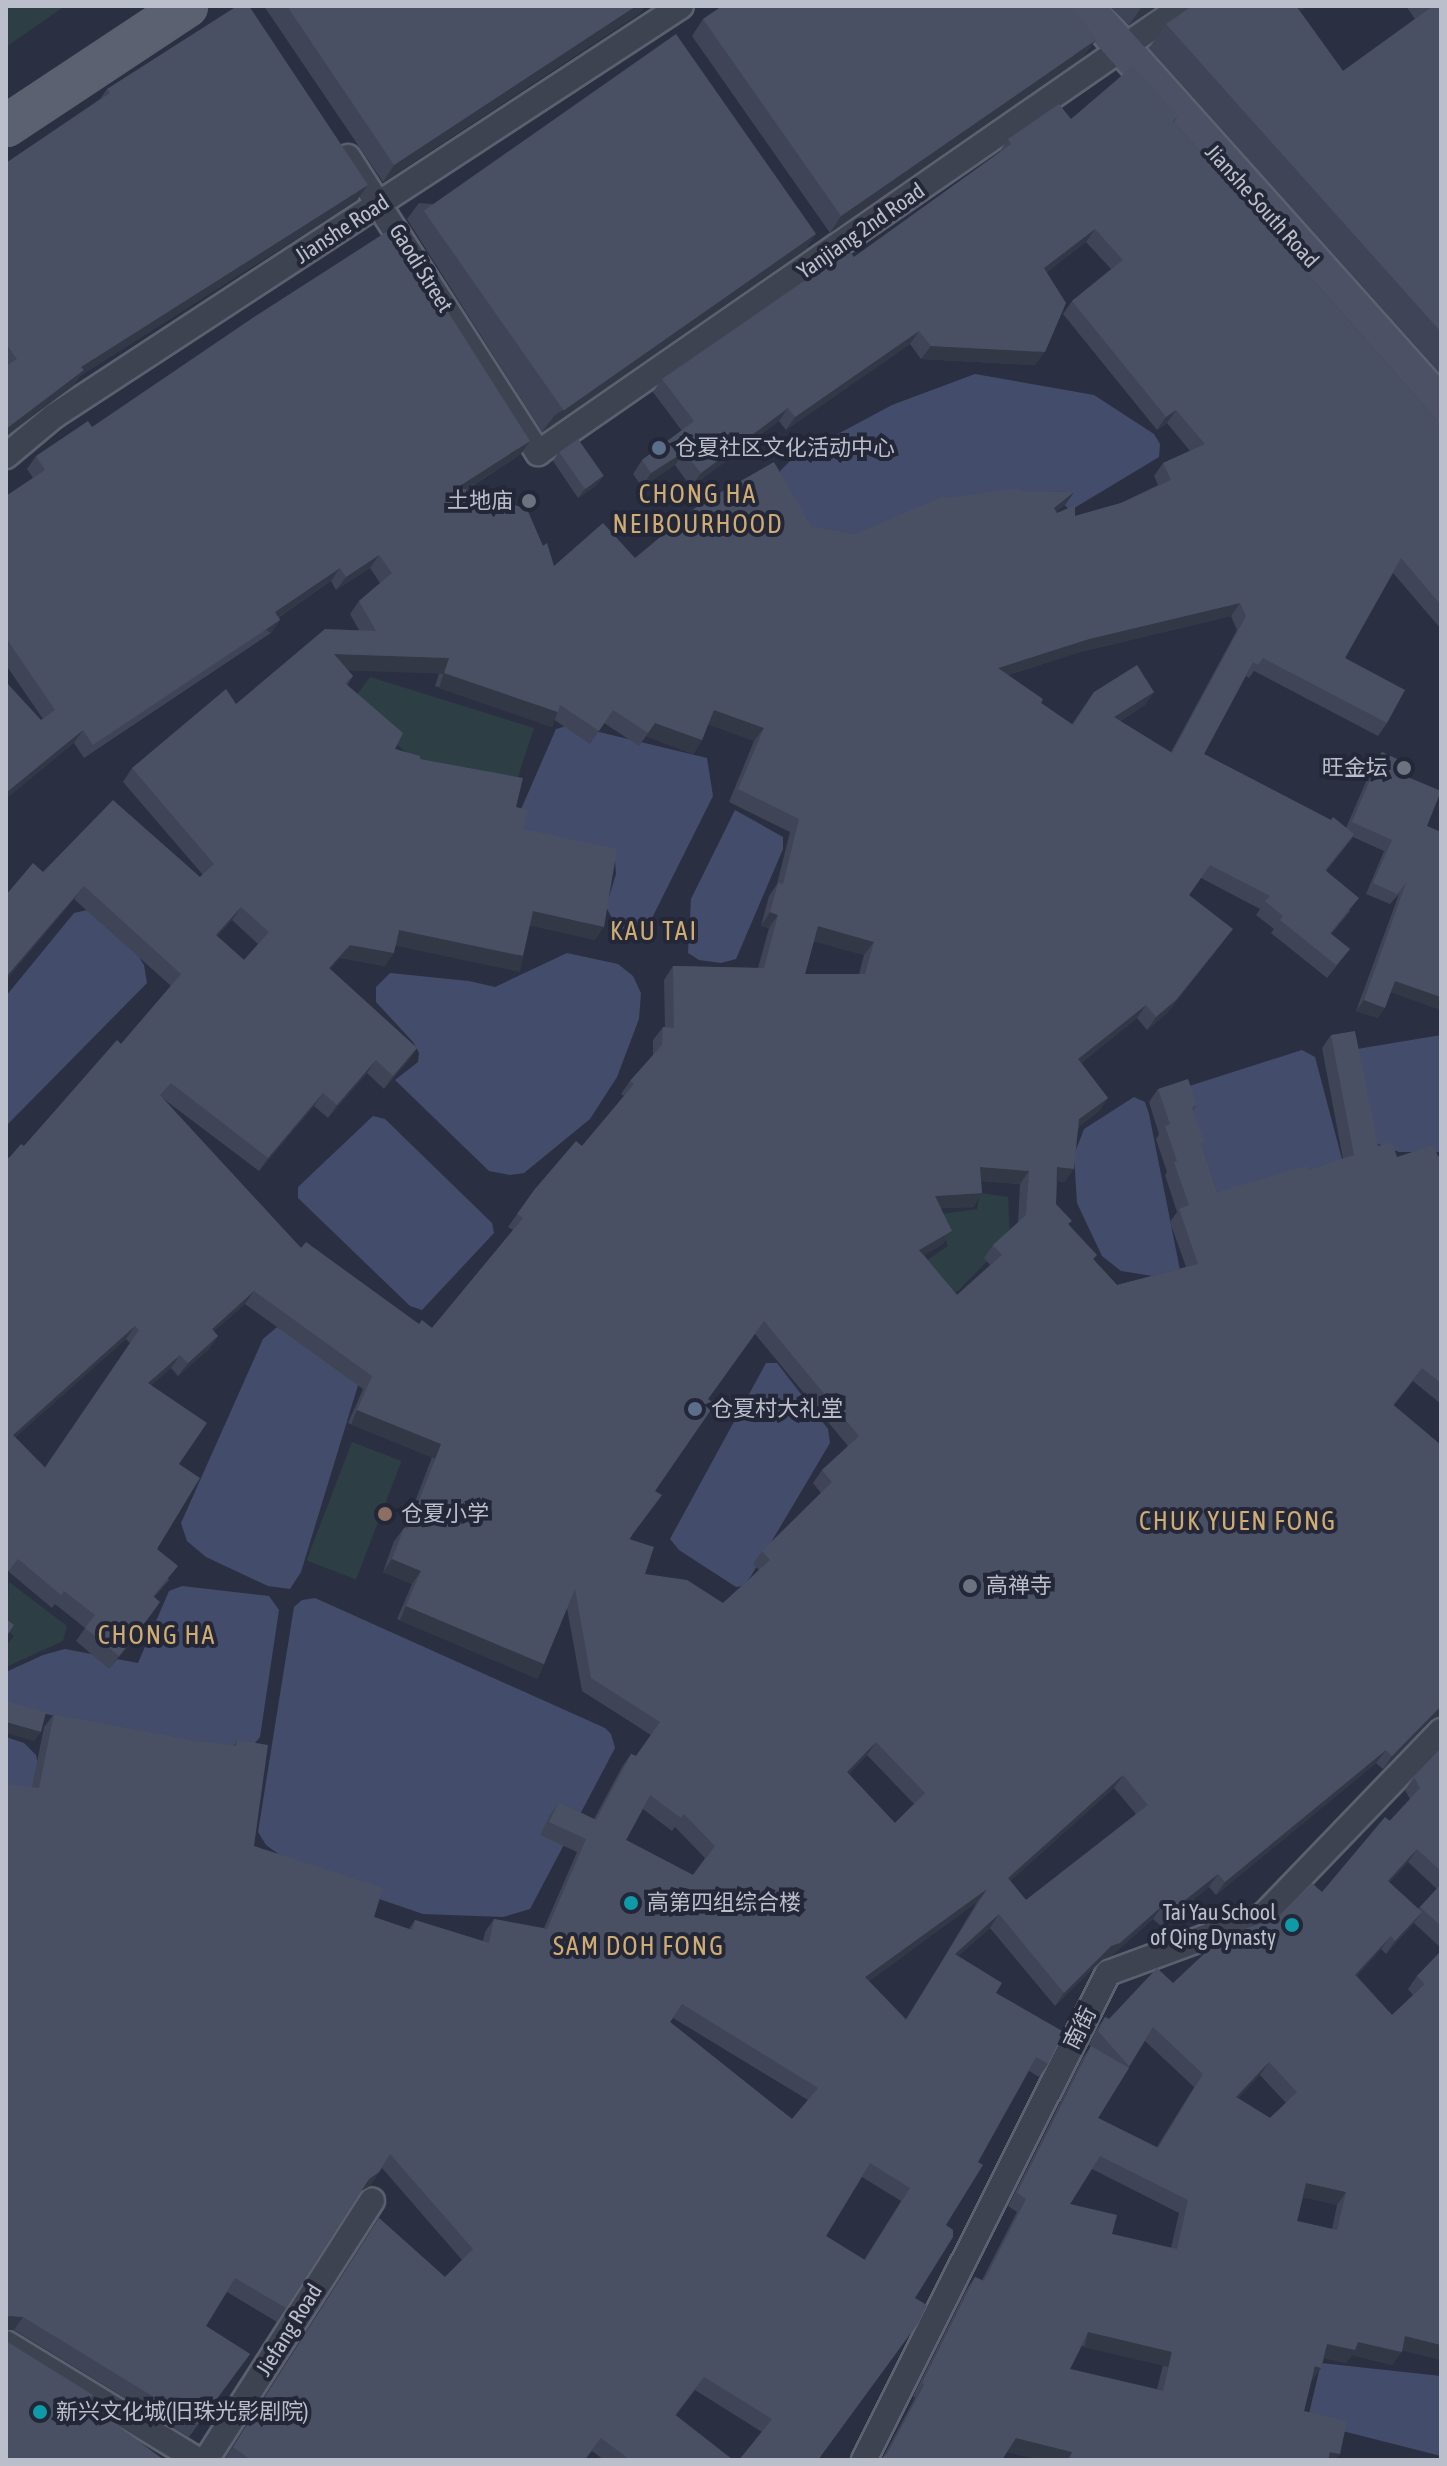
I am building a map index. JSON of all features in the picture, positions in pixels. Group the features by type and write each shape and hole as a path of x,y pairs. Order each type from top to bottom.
{"main road":[{"path":"6,97 144,6"},
{"path":"6,126 187,6"}],"street":[{"name":"Jianshe South Road","path":"1085,6 1441,404"},
{"name":"Yanjiang 2nd Road","path":"538,453 1183,6"},
{"path":"665,10 679,43"},
{"name":"Jianshe Road","path":"6,456 54,416 380,204 665,10"},
{"name":"Gaodi Street","path":"335,138 538,453"},
{"path":"810,230 827,255"},
{"name":"南街","path":"864,2460 1108,1973 1263,1916 1441,1731"},
{"name":"Jiefang Road","path":"206,2460 372,2200"},
{"path":"6,2343 198,2460"}],"shaded area":[{"path":"6,6 65,6 6,47"},
{"path":"370,677 534,728 515,786 419,764 351,703"},
{"path":"980,1193 1008,1197 1010,1238 952,1297 923,1263 948,1246 936,1215 977,1209"},
{"path":"352,1442 401,1461 356,1580 306,1561"},
{"path":"9,1582 67,1626 63,1641 6,1667 6,1646 14,1636 6,1630"}],"water":[{"path":"975,374 1094,395 1154,434 1160,444 1159,457 1071,510 1057,500 823,544 779,481 780,471 793,458 892,405"},
{"path":"570,725 707,758 713,796 649,924 641,929 633,931 617,927 606,907 616,874 615,861 524,839 515,823 556,729"},
{"path":"735,810 783,837 783,849 736,959 721,963 699,960 688,953 691,899"},
{"path":"87,910 137,954 144,965 147,983 6,1126 6,996 74,913"},
{"path":"567,953 618,964 633,976 641,993 639,1019 617,1077 590,1119 524,1173 510,1175 489,1171 395,1080 418,1062 419,1053 413,1042 376,1002 376,987 390,973 469,981 495,987"},
{"path":"1441,1035 1441,1152 1399,1152 1378,1144 1371,1136 1357,1049"},
{"path":"1302,1050 1315,1057 1343,1163 1213,1205 1180,1089"},
{"path":"1134,1097 1145,1102 1149,1114 1180,1270 1165,1278 1121,1271 1102,1256 1077,1203 1074,1155 1084,1129"},
{"path":"373,1116 385,1119 492,1223 494,1233 422,1310 410,1306 298,1198 298,1187"},
{"path":"277,1327 350,1368 359,1382 301,1572 290,1589 268,1586 206,1557 187,1541 181,1523 263,1339"},
{"path":"766,1363 777,1363 828,1429 830,1443 751,1576 743,1586 736,1587 679,1550 670,1539"},
{"path":"182,1586 269,1596 279,1610 260,1737 250,1749 224,1750 6,1706 6,1672 43,1655 65,1649 138,1663 169,1591"},
{"path":"315,1598 605,1728 611,1734 615,1748 530,1909 503,1917 423,1914 306,1874 266,1845 258,1832 294,1607 302,1600"},
{"path":"6,1737 24,1743 36,1755 39,1769 34,1790 6,1789"},
{"path":"1321,2363 1441,2376 1441,2456 1307,2422"}],"building":[{"path":"237,6 249,6 368,185 81,367 84,370 6,429 6,366 17,359 6,344 6,163 110,93 107,89"},
{"path":"287,6 636,6 394,165"},
{"path":"722,6 1072,6 1096,40 841,216 703,19"},
{"path":"1192,6 1296,6 1343,71 1433,6 1441,6 1441,332 1166,24"},
{"path":"676,34 816,234 564,411 424,211"},
{"path":"1133,66 1178,116 1173,121 1441,425 1441,605 1401,558 1345,658 1405,690 1387,723 1263,658 1258,665 1253,662 1204,754 1331,820 1333,817 1354,834 1325,870 1359,898 1330,933 1350,949 1336,965 1280,920 1283,916 1265,901 1270,896 1210,865 1189,895 1233,929 1176,1000 1156,1017 1146,1005 1078,1059 1108,1098 1079,1119 1074,1169 1057,1167 1056,1204 1072,1221 1068,1224 1097,1255 1093,1259 1117,1285 1198,1264 1179,1209 1189,1205 1174,1162 1177,1161 1165,1126 1170,1124 1158,1089 1188,1079 1197,1105 1192,1107 1204,1142 1201,1143 1217,1192 1306,1166 1308,1170 1354,1155 1331,1035 1355,1031 1378,1146 1392,1142 1397,1157 1434,1145 1438,1157 1441,1156 1441,1383 1422,1368 1393,1405 1441,1445 1441,1706 1392,1756 1386,1750 1225,1882 1218,1874 1170,1912 1162,1906 1120,1943 1111,1946 1064,1993 999,1914 955,1954 1002,1983 996,1993 1064,2032 1048,2064 1036,2057 978,2162 983,2165 946,2225 953,2230 953,2237 915,2298 927,2305 919,2322 818,2460 739,2460 772,2419 704,2377 675,2415 733,2460 630,2460 601,2438 584,2460 251,2460 233,2447 379,2218 445,2277 473,2249 390,2154 379,2172 369,2179 286,2308 235,2278 206,2326 250,2354 198,2424 23,2317 9,2316 6,2319 6,1784 39,1788 54,1714 198,1741 236,1746 237,1740 268,1745 254,1846 383,1888 374,1917 412,1930 415,1920 489,1943 494,1919 547,1929 586,1839 549,1822 559,1802 596,1820 631,1754 636,1756 660,1722 591,1678 575,1589 544,1664 406,1606 421,1571 392,1559 404,1528 408,1529 441,1444 357,1410 372,1376 254,1291 212,1329 218,1336 188,1363 180,1355 148,1383 207,1423 179,1464 200,1478 157,1549 178,1566 153,1596 160,1602 119,1656 85,1628 95,1615 64,1591 61,1595 18,1559 6,1574 6,1155 9,1158 21,1144 24,1146 117,1040 121,1044 181,974 84,886 6,977 6,895 33,863 43,872 113,800 200,877 214,864 132,768 226,689 236,704 325,629 376,631 359,601 392,573 379,555 346,577 340,568 275,612 280,620 93,745 83,730 6,793 6,682 41,720 55,710 6,638 6,496 45,470 36,456 88,421 92,427 394,227 530,441 458,487 527,509 543,546 547,543 554,566 603,523 635,558 700,504 774,462 811,526 855,534 944,496 1020,488 1020,491 1074,492 1054,508 1057,513 1075,505 1075,516 1121,503 1171,480 1163,463 1205,444 1176,410 1166,417 1072,301 1123,260 1095,229 1044,268 1066,303 1045,352 931,346 919,331 795,417 788,408 701,473 684,452 651,473 642,460 694,421 662,379 849,250 854,257 1011,144 1008,139 1059,104 1071,119","holes":["1240,603 1246,616 1172,753 1114,717 1154,692 1137,665 1094,692 1073,725 1041,703 1043,699 998,668 1089,639","334,654 449,658 444,673 558,712 560,705 599,731 613,710 648,733 655,723 702,740 714,710 764,728 738,789 799,819 783,884 778,883 770,912 778,915 764,968 673,966 674,1028 663,1027 662,1045 630,1081 634,1084 582,1146 576,1141 535,1189 517,1214 523,1218 432,1328 422,1320 419,1324 306,1242 301,1248 160,1095 171,1083 268,1158 323,1093 337,1105 376,1060 393,1076 417,1048 329,968 350,945 394,953 399,930 523,956 533,911 604,927 617,849 523,829 528,810 516,807 523,778 420,759 420,756 395,749 403,733 345,683 353,676","241,907 269,932 244,960 216,935","818,926 874,942 865,974 805,974","980,1167 1029,1171 1026,1215 993,1245 1002,1255 957,1295 919,1250 952,1231 935,1196 982,1193","764,1321 859,1436 822,1470 832,1482 762,1551 770,1560 723,1603 687,1580 645,1574 654,1547 629,1539 662,1495 655,1491 715,1404 708,1399","135,1326 139,1330 45,1468 13,1435","876,1742 925,1793 895,1823 847,1772","1123,1775 1148,1805 1026,1900 1008,1878","650,1795 681,1818 684,1814 715,1846 693,1875 626,1840","987,1889 906,2020 865,1977","682,2004 818,2088 792,2119 670,2022","870,2163 910,2188 865,2260 826,2236"]},
{"path":"578,439 604,476 585,489 559,452"},
{"path":"1382,752 1408,764 1403,775 1441,791 1427,826 1441,832 1441,997 1395,981 1385,1008 1364,1000 1406,883 1397,894 1373,883 1392,840 1352,822"},
{"path":"6,1619 14,1625 6,1637"},
{"path":"6,1701 46,1712 41,1732 6,1722"},
{"path":"1441,1748 1441,1871 1417,1849 1388,1881 1422,1912 1395,1941 1391,1936 1355,1975 1392,2015 1425,1984 1417,1976 1441,1951 1441,2345 1405,2336 1402,2352 1358,2342 1355,2350 1327,2344 1321,2368 1315,2366 1304,2411 1347,2421 1340,2454 1330,2452 1328,2460 1070,2460 1072,2452 1016,2438 1002,2460 879,2460 887,2454 924,2385 922,2383 975,2277 984,2281 1026,2199 1017,2193 1091,2046 1129,2068 1098,2118 1158,2148 1203,2074 1153,2027 1129,2066 1098,2031 1105,2017 1109,2019 1157,1968 1173,1983 1221,1938 1228,1943 1242,1930 1278,1917 1312,1883 1322,1892 1385,1817 1390,1821 1420,1788 1414,1777","holes":["1269,2062 1297,2092 1270,2118 1236,2097","1100,2156 1188,2200 1177,2249 1112,2234 1117,2215 1070,2204","1306,2183 1346,2192 1337,2230 1297,2221","1088,2332 1172,2352 1163,2391 1070,2369"]},
{"path":"1441,1884 1441,1926 1420,1907"},
{"name":"新兴文化城(旧珠光影剧院)","path":"6,2341 93,2395 87,2403 164,2460 6,2460"}],"place":[{"name":"仓夏社区文化活动中心","path":"659,448"},
{"name":"土地庙","path":"529,501"},
{"name":"旺金坛","path":"1404,768"},
{"name":"仓夏村大礼堂","path":"695,1409"},
{"name":"仓夏小学","path":"385,1514"},
{"name":"高禅寺","path":"970,1586"},
{"name":"高第四组综合楼","path":"631,1903"},
{"name":"Tai Yau School of Qing Dynasty","path":"1292,1925"},
{"name":"新兴文化城(旧珠光影剧院)","path":"40,2412"}],"district":[{"name":"CHONG HA NEIBOURHOOD","path":"698,510"},
{"name":"KAU TAI","path":"654,932"},
{"name":"CHUK YUEN FONG","path":"1238,1522"},
{"name":"CHONG HA","path":"157,1636"},
{"name":"SAM DOH FONG","path":"639,1947"}]}
